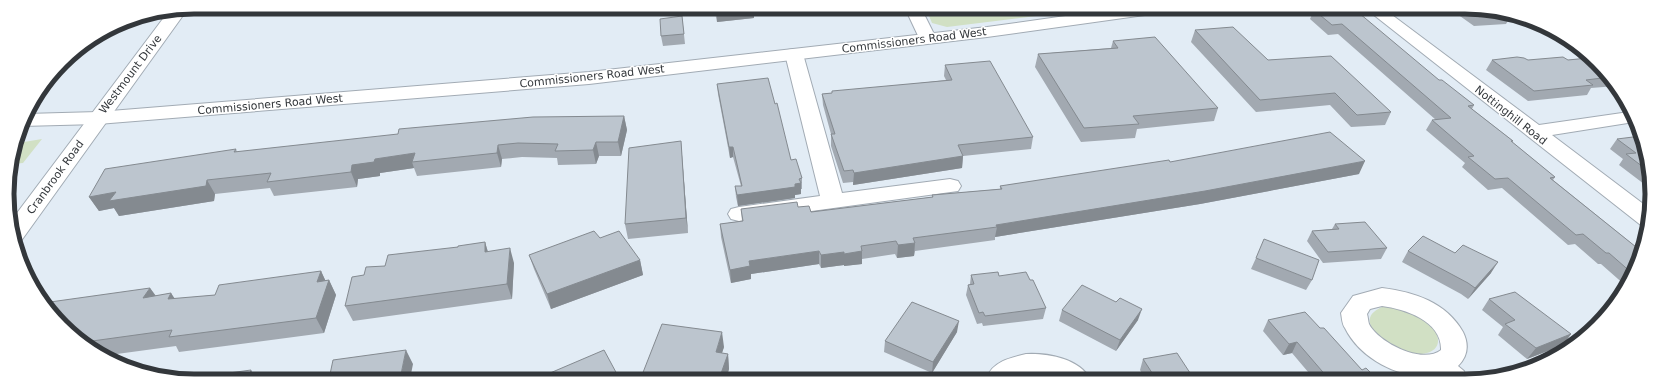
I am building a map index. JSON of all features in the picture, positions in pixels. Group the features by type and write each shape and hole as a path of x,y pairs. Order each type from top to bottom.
{"street":[{"path":"916,14 928,38"},
{"name":"Commissioners Road West","path":"30,120 98,118 589,78 928,38 1113,14"},
{"name":"Nottinghill Road","path":"1381,14 1643,216"},
{"name":"Westmount Drive","path":"98,118 174,15"},
{"path":"794,54 833,202"},
{"name":"Cranbrook Road","path":"17,229 98,118"},
{"path":"1534,132 1628,118"},
{"path":"739,214 950,186"},
{"path":"1006,374 1013,369 1027,365 1043,365 1059,369 1068,374"}],"green space":[{"path":"931,14 1052,14 947,27 932,23 929,16"},
{"path":"42,139 23,163 17,164 17,159 22,142"},
{"path":"1382,307 1398,308 1423,318 1433,327 1438,338 1438,344 1430,352 1422,354 1402,350 1390,344 1380,337 1373,329 1370,321 1372,314"}],"building":[{"path":"1319,14 1360,14 1439,80 1442,80 1474,105 1468,106 1513,141 1511,141 1555,177 1550,178 1637,247 1628,270 1609,253 1606,253 1583,234 1576,235 1508,178 1495,179 1468,157 1474,156 1432,120 1451,118 1342,24 1332,25"},
{"path":"1475,14 1490,16 1479,17"},
{"path":"682,16 684,34 661,36 660,19"},
{"path":"1233,27 1268,60 1331,56 1391,112 1357,115 1335,93 1260,100 1195,30"},
{"path":"1155,37 1218,108 1133,116 1139,124 1084,128 1038,54 1118,48 1113,41"},
{"path":"1517,57 1528,60 1563,57 1568,60 1583,58 1603,78 1586,80 1593,85 1534,91 1492,60"},
{"path":"990,61 1033,137 958,145 963,156 854,173 853,170 844,171 831,134 835,134 822,94 832,93 832,91 952,80 945,65"},
{"path":"768,78 775,104 777,103 791,160 796,159 802,178 799,179 801,183 795,184 795,187 737,195 735,186 742,186 733,147 729,147 717,84"},
{"path":"624,116 618,142 596,142 593,150 555,151 558,144 518,143 498,145 497,153 412,162 415,153 375,159 374,162 352,165 351,172 267,182 271,173 207,180 206,186 109,201 116,192 89,197 105,169 236,149 234,152 398,134 399,129 533,117"},
{"path":"1330,132 1365,161 1205,191 996,225 997,227 913,238 915,243 898,245 896,241 861,246 862,251 844,254 844,252 821,255 819,251 749,261 750,266 730,270 720,224 743,221 741,209 797,202 798,207 809,206 811,212 933,197 932,195 1002,189 1000,186 1169,160 1170,162"},
{"path":"1635,137 1642,159 1643,167 1626,154 1636,153 1617,139"},
{"path":"681,141 686,218 625,224 629,148"},
{"path":"1365,222 1387,248 1328,252 1312,231 1339,229 1335,224"},
{"path":"594,231 600,238 619,231 640,260 547,294 529,255"},
{"path":"1423,236 1455,253 1463,245 1498,262 1475,288 1408,251"},
{"path":"1264,239 1319,260 1312,280 1256,258"},
{"path":"485,242 485,252 510,248 507,284 345,306 352,277 364,275 366,267 385,266 388,255 458,247"},
{"path":"321,271 317,282 329,280 316,318 169,337 172,330 90,341 75,329 50,302 150,288 143,298 171,293 168,299 215,295 219,285"},
{"path":"998,272 999,276 1026,272 1030,280 1033,280 1046,308 985,316 983,312 979,313 968,285 974,284 971,275"},
{"path":"1082,285 1116,302 1120,298 1142,309 1120,340 1062,310"},
{"path":"1515,292 1571,334 1536,348 1505,324 1515,320 1489,299"},
{"path":"912,302 959,321 933,362 885,341"},
{"path":"1305,312 1320,328 1324,328 1362,370 1366,368 1372,374 1325,374 1297,342 1289,344 1268,320"},
{"path":"662,324 722,332 716,352 728,354 721,374 642,374"},
{"path":"406,350 401,374 330,374 333,360"},
{"path":"604,350 617,374 548,374"},
{"path":"1177,353 1191,374 1153,374 1143,359"},
{"path":"251,370 250,374 222,374"}]}
